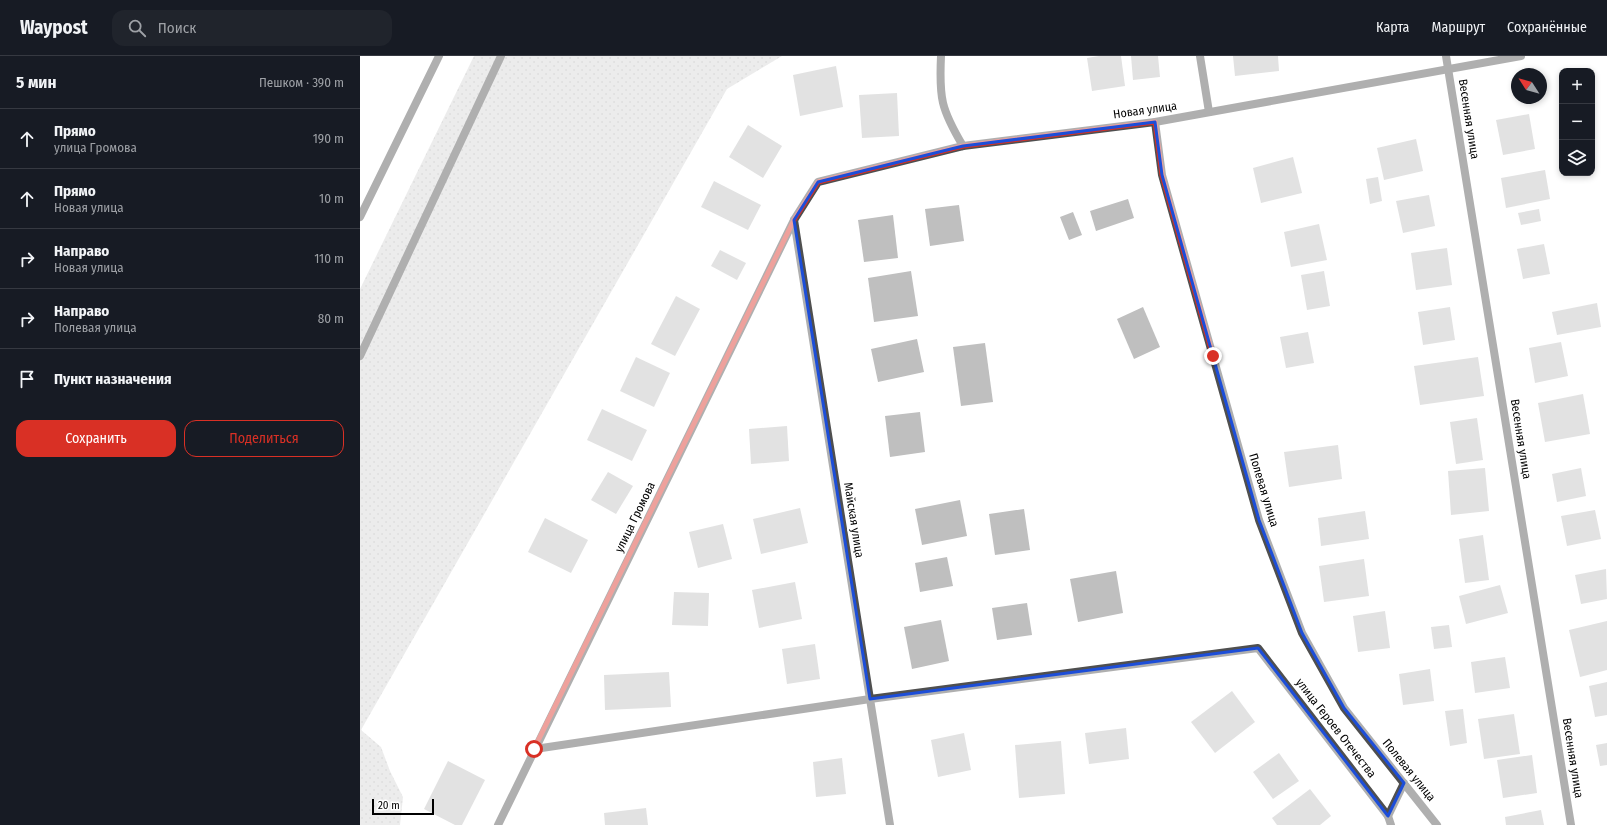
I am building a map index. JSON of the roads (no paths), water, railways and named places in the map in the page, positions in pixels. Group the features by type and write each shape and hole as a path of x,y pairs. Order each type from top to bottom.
{"street":[{"path":"360,217 439,56"},
{"path":"360,356 502,56"},
{"path":"941,56 939,87 943,106 949,121 963,146"},
{"path":"1200,56 1209,112"},
{"name":"Весенняя улица","path":"1446,56 1571,825"},
{"name":"Новая улица","path":"794,220 818,182 963,146 1155,122 1521,56"},
{"name":"Полевая улица","path":"1155,122 1162,175 1259,520 1306,640 1344,708 1437,825"},
{"name":"Майская улица","path":"794,220 890,825"},
{"name":"улица Громова","path":"498,825 794,220"},
{"name":"улица Героев Отечества","path":"870,699 1258,648 1388,816 1391,825"},
{"path":"534,749 870,699"},
{"path":"1388,816 1404,783"}]}
